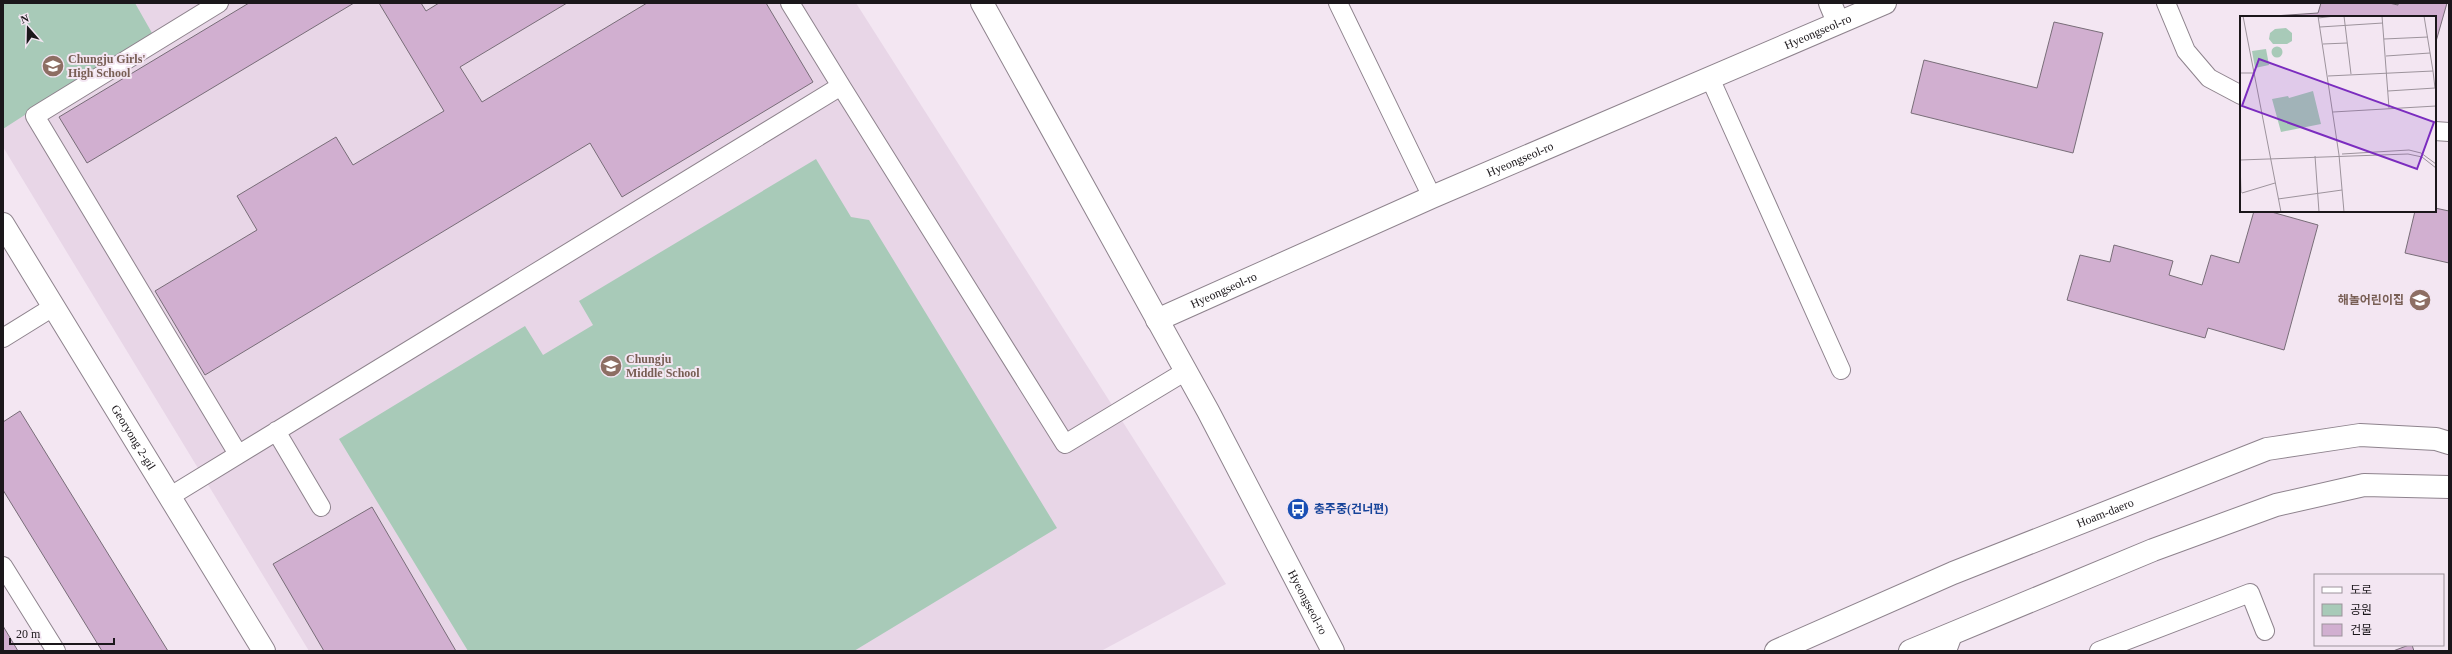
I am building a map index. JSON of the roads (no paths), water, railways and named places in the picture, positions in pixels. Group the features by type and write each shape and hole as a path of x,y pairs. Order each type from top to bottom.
{"street":[{"name":"Hyeongseol-ro","path":"982,3 1186,371 1333,651"},
{"name":"Hyeongseol-ro","path":"1157,320 1432,197 1710,78 1834,12 1885,3"},
{"name":"Georyong 2-gil","path":"3,224 264,651"},
{"name":"Hoam-daero","path":"1776,651 1953,573 2267,449 2360,435 2436,439 2449,443"},
{"path":"1910,651 1950,641 2153,550 2276,505 2364,485 2449,486"}],"lane":[{"path":"219,3 35,116 238,454"},
{"path":"790,3 1064,444 1186,371"},
{"path":"1338,3 1432,197"},
{"path":"2166,3 2186,51 2209,78 2240,94"},
{"path":"1710,78 1841,370"},
{"path":"169,497 841,86"},
{"path":"2436,131 2449,132"},
{"path":"3,338 53,307"},
{"path":"276,431 321,507"},
{"path":"3,566 56,651"},
{"path":"2099,651 2250,593 2264,631"}],"place":[{"name":"Chungju Girls' High School","path":"53,66"},
{"name":"해놀어린이집","path":"2420,300"},
{"name":"Chungju Middle School","path":"611,366"},
{"name":"충주중(건너편)","path":"1298,509"}]}
